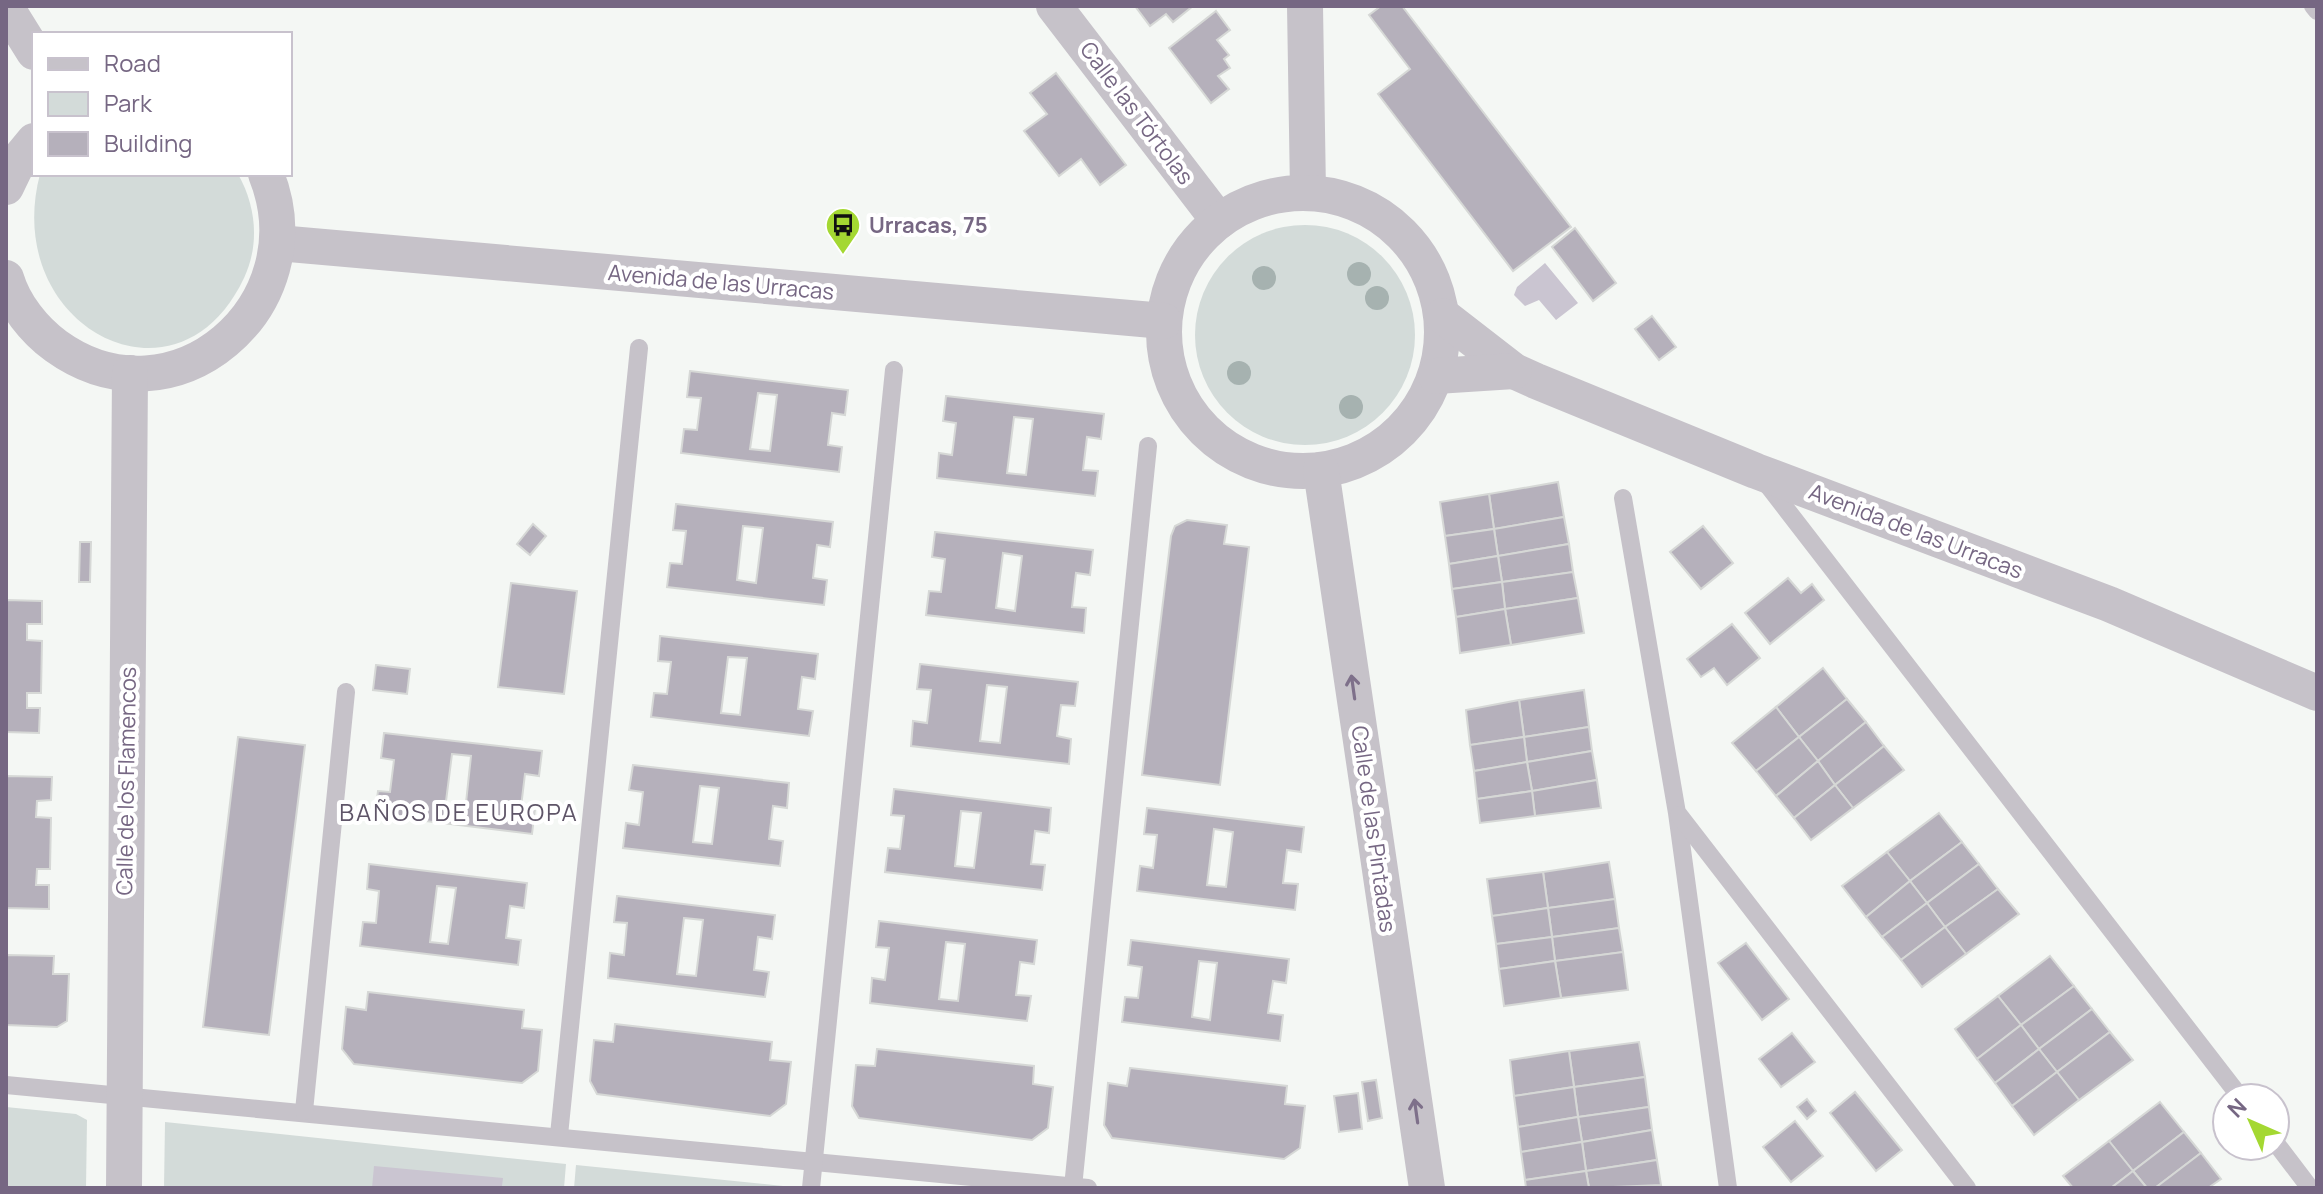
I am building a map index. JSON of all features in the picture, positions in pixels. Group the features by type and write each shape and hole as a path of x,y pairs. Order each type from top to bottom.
{"street":[{"name":"Calle las Tórtolas","path":"1054,6 1219,221"},
{"path":"1305,6 1308,192"},
{"path":"6,7 32,49"},
{"path":"6,187 20,158 32,143"},
{"path":"6,278 23,313 44,337 69,356 99,367 130,373 166,370 201,358 231,337 256,310 271,277 278,243 276,207 267,176"},
{"path":"1308,192 1357,202 1399,229 1429,268 1443,316 1443,346 1436,376 1411,421 1371,454 1321,470 1272,469 1226,449 1190,415 1169,370 1164,321 1169,292 1197,240 1219,221 1261,198 1308,192"},
{"name":"Avenida de las Urracas","path":"278,243 1164,321"},
{"name":"Avenida de las Urracas","path":"1443,316 1514,371 1756,471 2109,604 2317,693"},
{"name":"Avenida de las Urracas","path":"1436,376 1514,371"},
{"name":"Calle de los Flamencos","path":"124,1188 130,373"},
{"name":"Calle de las Pintadas","path":"1321,470 1427,1188"}],"lane":[{"path":"559,1135 639,348"},
{"path":"811,1188 894,370"},
{"path":"6,1085 559,1135 1080,1187 1148,446"},
{"path":"1756,471 2229,1082"},
{"path":"1623,498 1677,813 1728,1188"},
{"path":"304,1111 346,692"},
{"path":"1677,813 1967,1188"},
{"path":"2290,1162 2310,1188"}],"green space":[{"path":"40,176 239,176 249,199 254,239 244,278 214,321 178,343 139,348 102,336 69,311 46,274 35,228"},
{"path":"1305,225 1347,233 1383,257 1407,293 1415,335 1407,377 1383,413 1347,437 1305,445 1263,437 1227,413 1203,377 1195,335 1203,293 1227,257 1263,233"},
{"path":"6,1107 76,1114 87,1120 86,1188 6,1188"},
{"path":"165,1122 566,1164 564,1188 164,1188"},
{"path":"576,1165 783,1186 574,1188"}],"shaded area":[{"path":"1545,263 1578,303 1556,320 1539,300 1525,306 1514,295 1517,287"},
{"path":"374,1166 503,1178 502,1186 518,1188 372,1188"}],"building":[{"path":"1135,6 1193,6 1173,22 1166,14 1150,26"},
{"path":"1381,6 1402,6 1571,227 1513,271 1378,94 1410,69 1369,15"},
{"path":"1216,11 1230,30 1217,40 1229,55 1224,59 1230,68 1218,76 1229,89 1211,103 1169,48"},
{"path":"1056,73 1126,165 1100,185 1081,159 1059,176 1024,131 1047,114 1030,93"},
{"path":"1575,228 1616,283 1593,301 1552,247"},
{"path":"1652,316 1676,347 1659,360 1635,329"},
{"path":"690,371 848,390 845,415 832,413 828,445 842,447 839,472 681,453 684,429 697,430 701,398 687,397","holes":["758,393 777,395 770,451 750,449"]},
{"path":"946,396 1104,414 1101,439 1087,437 1083,470 1098,471 1095,496 937,478 939,453 952,455 956,423 943,421","holes":["1014,417 1033,419 1026,475 1007,473"]},
{"path":"1558,482 1564,517 1494,529 1489,494"},
{"path":"1489,494 1494,529 1445,536 1440,502"},
{"path":"676,504 833,522 830,547 817,545 813,578 827,580 824,605 667,587 670,563 682,564 686,531 673,530","holes":["743,526 763,528 756,583 737,580"]},
{"path":"1564,517 1569,544 1498,556 1494,529"},
{"path":"1187,520 1227,525 1224,544 1249,547 1220,785 1142,775 1171,536 1175,526"},
{"path":"533,524 546,536 530,555 517,544"},
{"path":"1703,526 1733,563 1701,589 1670,552"},
{"path":"1494,529 1498,556 1449,564 1445,536"},
{"path":"935,532 1093,550 1090,575 1076,573 1072,607 1086,608 1084,633 926,615 929,591 941,592 945,559 932,557","holes":["1003,553 1022,556 1015,611 996,608"]},
{"path":"80,542 91,542 90,582 79,582"},
{"path":"1569,544 1573,572 1502,582 1498,556"},
{"path":"1498,556 1502,582 1452,589 1449,564"},
{"path":"1573,572 1578,598 1505,609 1502,582"},
{"path":"1788,578 1801,593 1812,584 1824,600 1770,644 1745,613"},
{"path":"1502,582 1505,609 1456,617 1452,589"},
{"path":"511,583 577,591 564,694 498,687"},
{"path":"1578,598 1584,633 1511,645 1505,609"},
{"path":"6,600 42,601 42,624 27,624 27,640 42,641 41,693 27,693 27,708 40,708 39,733 6,732"},
{"path":"1505,609 1511,645 1460,653 1456,617"},
{"path":"1732,624 1760,658 1727,685 1714,668 1701,677 1687,659"},
{"path":"660,636 818,654 815,679 802,677 798,709 813,711 809,736 651,717 654,693 667,694 671,662 658,661","holes":["728,657 747,658 740,715 721,713"]},
{"path":"920,664 1078,682 1075,706 1061,705 1057,736 1071,739 1069,764 911,746 913,721 927,723 931,690 917,689","holes":["987,685 1007,687 1000,743 980,741"]},
{"path":"376,665 410,669 407,694 373,690"},
{"path":"1823,668 1847,699 1799,737 1776,707"},
{"path":"1584,690 1589,727 1524,737 1519,700"},
{"path":"1847,699 1866,722 1818,761 1799,737"},
{"path":"1519,700 1524,737 1470,745 1466,710"},
{"path":"1776,707 1799,737 1756,771 1732,743"},
{"path":"1866,722 1884,746 1835,785 1818,761"},
{"path":"1589,727 1592,751 1527,762 1524,737"},
{"path":"384,733 542,751 539,776 525,774 521,807 535,809 532,834 375,815 378,791 390,792 394,760 381,758","holes":["452,754 471,756 465,812 445,809"]},
{"path":"238,737 305,745 269,1035 203,1027"},
{"path":"1524,737 1527,762 1474,771 1470,745"},
{"path":"1799,737 1818,761 1776,796 1756,771"},
{"path":"1884,746 1904,770 1853,808 1835,785"},
{"path":"1592,751 1597,780 1532,791 1527,762"},
{"path":"1818,761 1835,785 1794,818 1776,796"},
{"path":"1527,762 1532,791 1477,799 1474,771"},
{"path":"633,765 789,783 787,808 773,806 769,839 783,841 780,866 623,848 626,823 639,825 643,792 629,790","holes":["700,786 719,788 712,844 693,842"]},
{"path":"6,776 52,777 51,800 37,801 36,817 51,818 50,869 37,869 36,885 49,885 49,909 6,908"},
{"path":"1597,780 1601,808 1535,816 1532,791"},
{"path":"1835,785 1853,808 1811,840 1794,818"},
{"path":"894,789 1051,808 1049,833 1035,831 1031,864 1045,865 1042,890 885,872 888,848 900,849 904,816 891,815","holes":["961,811 981,813 974,868 955,866"]},
{"path":"1532,791 1535,816 1480,823 1477,799"},
{"path":"1147,808 1304,827 1301,852 1287,850 1283,883 1298,884 1295,910 1137,891 1140,866 1153,868 1157,835 1144,834","holes":["1214,829 1233,832 1226,887 1207,885"]},
{"path":"1939,813 1962,842 1910,881 1887,852"},
{"path":"1962,842 1979,864 1927,903 1910,881"},
{"path":"1887,852 1910,881 1866,917 1842,886"},
{"path":"1609,862 1615,899 1548,908 1543,872"},
{"path":"369,864 527,883 524,908 510,906 506,938 521,940 518,965 360,946 363,922 376,923 379,891 367,889","holes":["437,886 456,888 448,944 430,942"]},
{"path":"1979,864 1998,889 1945,927 1927,903"},
{"path":"1543,872 1548,908 1492,916 1487,879"},
{"path":"1910,881 1927,903 1882,937 1866,917"},
{"path":"1998,889 2019,914 1966,954 1945,927"},
{"path":"617,896 775,915 772,939 758,937 754,970 769,972 765,997 608,978 610,953 624,955 627,923 614,922","holes":["684,918 703,920 696,976 677,974"]},
{"path":"1615,899 1619,928 1552,937 1548,908"},
{"path":"1927,903 1945,927 1901,960 1882,937"},
{"path":"1548,908 1552,937 1496,944 1492,916"},
{"path":"879,921 1037,940 1034,964 1020,962 1016,995 1031,996 1027,1021 870,1003 872,978 885,980 889,948 876,947","holes":["946,942 965,944 958,1001 939,999"]},
{"path":"1945,927 1966,954 1922,987 1901,960"},
{"path":"1619,928 1623,952 1555,961 1552,937"},
{"path":"1552,937 1555,961 1499,969 1496,944"},
{"path":"1131,940 1289,959 1286,983 1273,981 1268,1013 1283,1015 1280,1041 1122,1022 1125,997 1138,998 1142,967 1128,965","holes":["1199,961 1217,963 1210,1020 1192,1017"]},
{"path":"1746,943 1789,999 1762,1020 1718,963"},
{"path":"1623,952 1628,990 1561,998 1555,961"},
{"path":"6,955 54,956 53,974 69,974 67,1021 57,1027 6,1025"},
{"path":"2050,956 2074,986 2021,1025 1998,996"},
{"path":"1555,961 1561,998 1504,1006 1499,969"},
{"path":"2074,986 2092,1009 2039,1049 2021,1025"},
{"path":"368,992 524,1010 522,1028 542,1030 538,1071 522,1083 354,1064 342,1049 346,1007 366,1010"},
{"path":"1998,996 2021,1025 1977,1059 1955,1029"},
{"path":"2092,1009 2110,1032 2057,1072 2039,1049"},
{"path":"615,1024 772,1042 770,1060 791,1062 786,1104 770,1116 597,1094 590,1081 594,1040 613,1042"},
{"path":"2021,1025 2039,1049 1995,1083 1977,1059"},
{"path":"2110,1032 2133,1060 2079,1100 2057,1072"},
{"path":"1792,1033 1815,1062 1781,1087 1759,1059"},
{"path":"1639,1042 1645,1077 1574,1087 1569,1051"},
{"path":"877,1049 1034,1066 1033,1084 1053,1087 1048,1128 1032,1140 859,1118 852,1106 856,1065 875,1066"},
{"path":"2039,1049 2057,1072 2012,1106 1995,1083"},
{"path":"1569,1051 1574,1087 1514,1096 1510,1060"},
{"path":"1130,1068 1287,1086 1285,1104 1305,1106 1300,1148 1284,1159 1112,1138 1104,1125 1108,1083 1127,1086"},
{"path":"2057,1072 2079,1100 2034,1135 2012,1106"},
{"path":"1645,1077 1649,1107 1578,1117 1574,1087"},
{"path":"1376,1080 1382,1118 1368,1121 1362,1082"},
{"path":"1574,1087 1578,1117 1518,1127 1514,1096"},
{"path":"1855,1092 1902,1150 1876,1171 1830,1113"},
{"path":"1358,1093 1362,1129 1339,1132 1334,1096"},
{"path":"1807,1099 1816,1111 1807,1119 1797,1107"},
{"path":"2160,1102 2184,1132 2133,1171 2109,1141"},
{"path":"1649,1107 1652,1130 1582,1142 1578,1117"},
{"path":"1578,1117 1582,1142 1521,1152 1518,1127"},
{"path":"1795,1121 1823,1156 1791,1182 1763,1147"},
{"path":"1652,1130 1657,1160 1586,1171 1582,1142"},
{"path":"2184,1132 2201,1153 2155,1188 2147,1188 2133,1171"},
{"path":"2109,1141 2133,1171 2111,1188 2073,1188 2063,1176"},
{"path":"1582,1142 1586,1171 1525,1180 1521,1152"},
{"path":"2201,1153 2221,1179 2208,1188 2155,1188"},
{"path":"1657,1160 1661,1185 1589,1188 1586,1171"},
{"path":"1586,1171 1589,1188 1526,1188 1525,1180"},
{"path":"2133,1171 2147,1188 2111,1188"}],"place":[{"name":"Urracas, 75","path":"843,256"}],"district":[{"name":"BAÑOS DE EUROPA","path":"459,811"}]}
